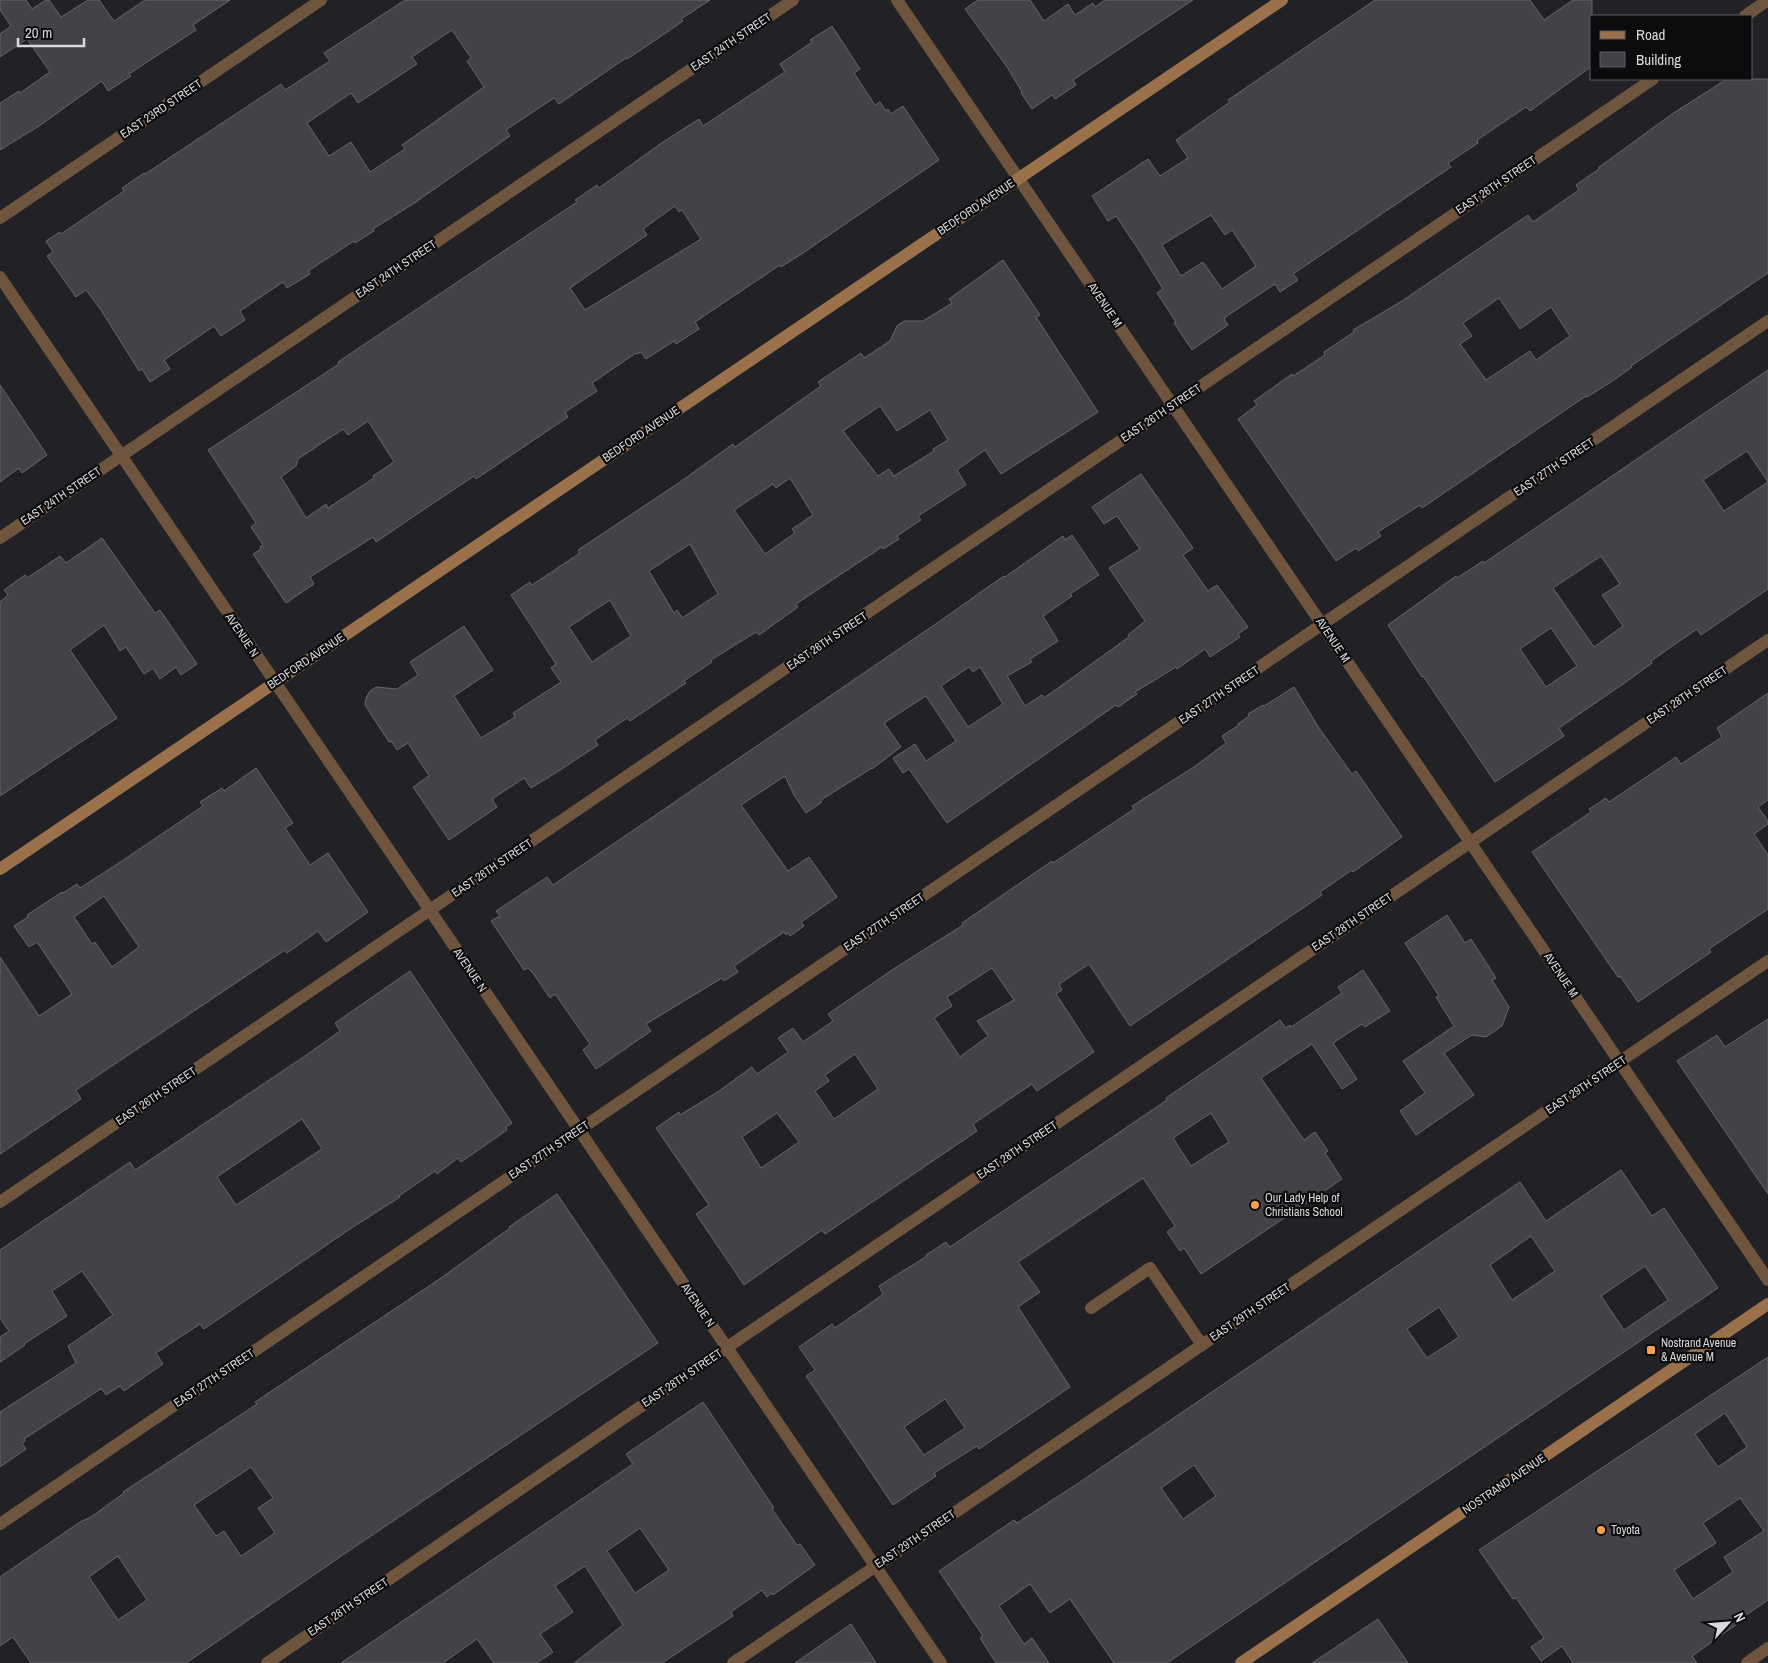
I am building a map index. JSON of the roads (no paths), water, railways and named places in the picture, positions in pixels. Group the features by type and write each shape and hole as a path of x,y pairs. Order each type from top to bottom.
{"main road":[{"name":"BEDFORD AVENUE","path":"0,869 1282,0"},
{"name":"NOSTRAND AVENUE","path":"1240,1663 1768,1304"}],"street":[{"name":"EAST 23RD STREET","path":"0,218 321,0"},
{"name":"EAST 24TH STREET","path":"0,538 793,0"},
{"name":"AVENUE M","path":"898,0 1768,1280"},
{"path":"1746,15 1768,0"},
{"name":"EAST 26TH STREET","path":"0,1202 1652,80"},
{"name":"AVENUE N","path":"0,277 941,1663"},
{"name":"EAST 27TH STREET","path":"0,1524 1768,321"},
{"name":"EAST 28TH STREET","path":"267,1663 726,1348 1768,640"},
{"name":"EAST 29TH STREET","path":"733,1663 1768,960"},
{"path":"1091,1308 1150,1268 1202,1345"},
{"path":"1747,1663 1768,1648"}],"place":[{"name":"Our Lady Help of Christians School","path":"1255,1205"},
{"name":"Nostrand Avenue & Avenue M","path":"1651,1350"},
{"name":"Toyota","path":"1601,1530"}]}
